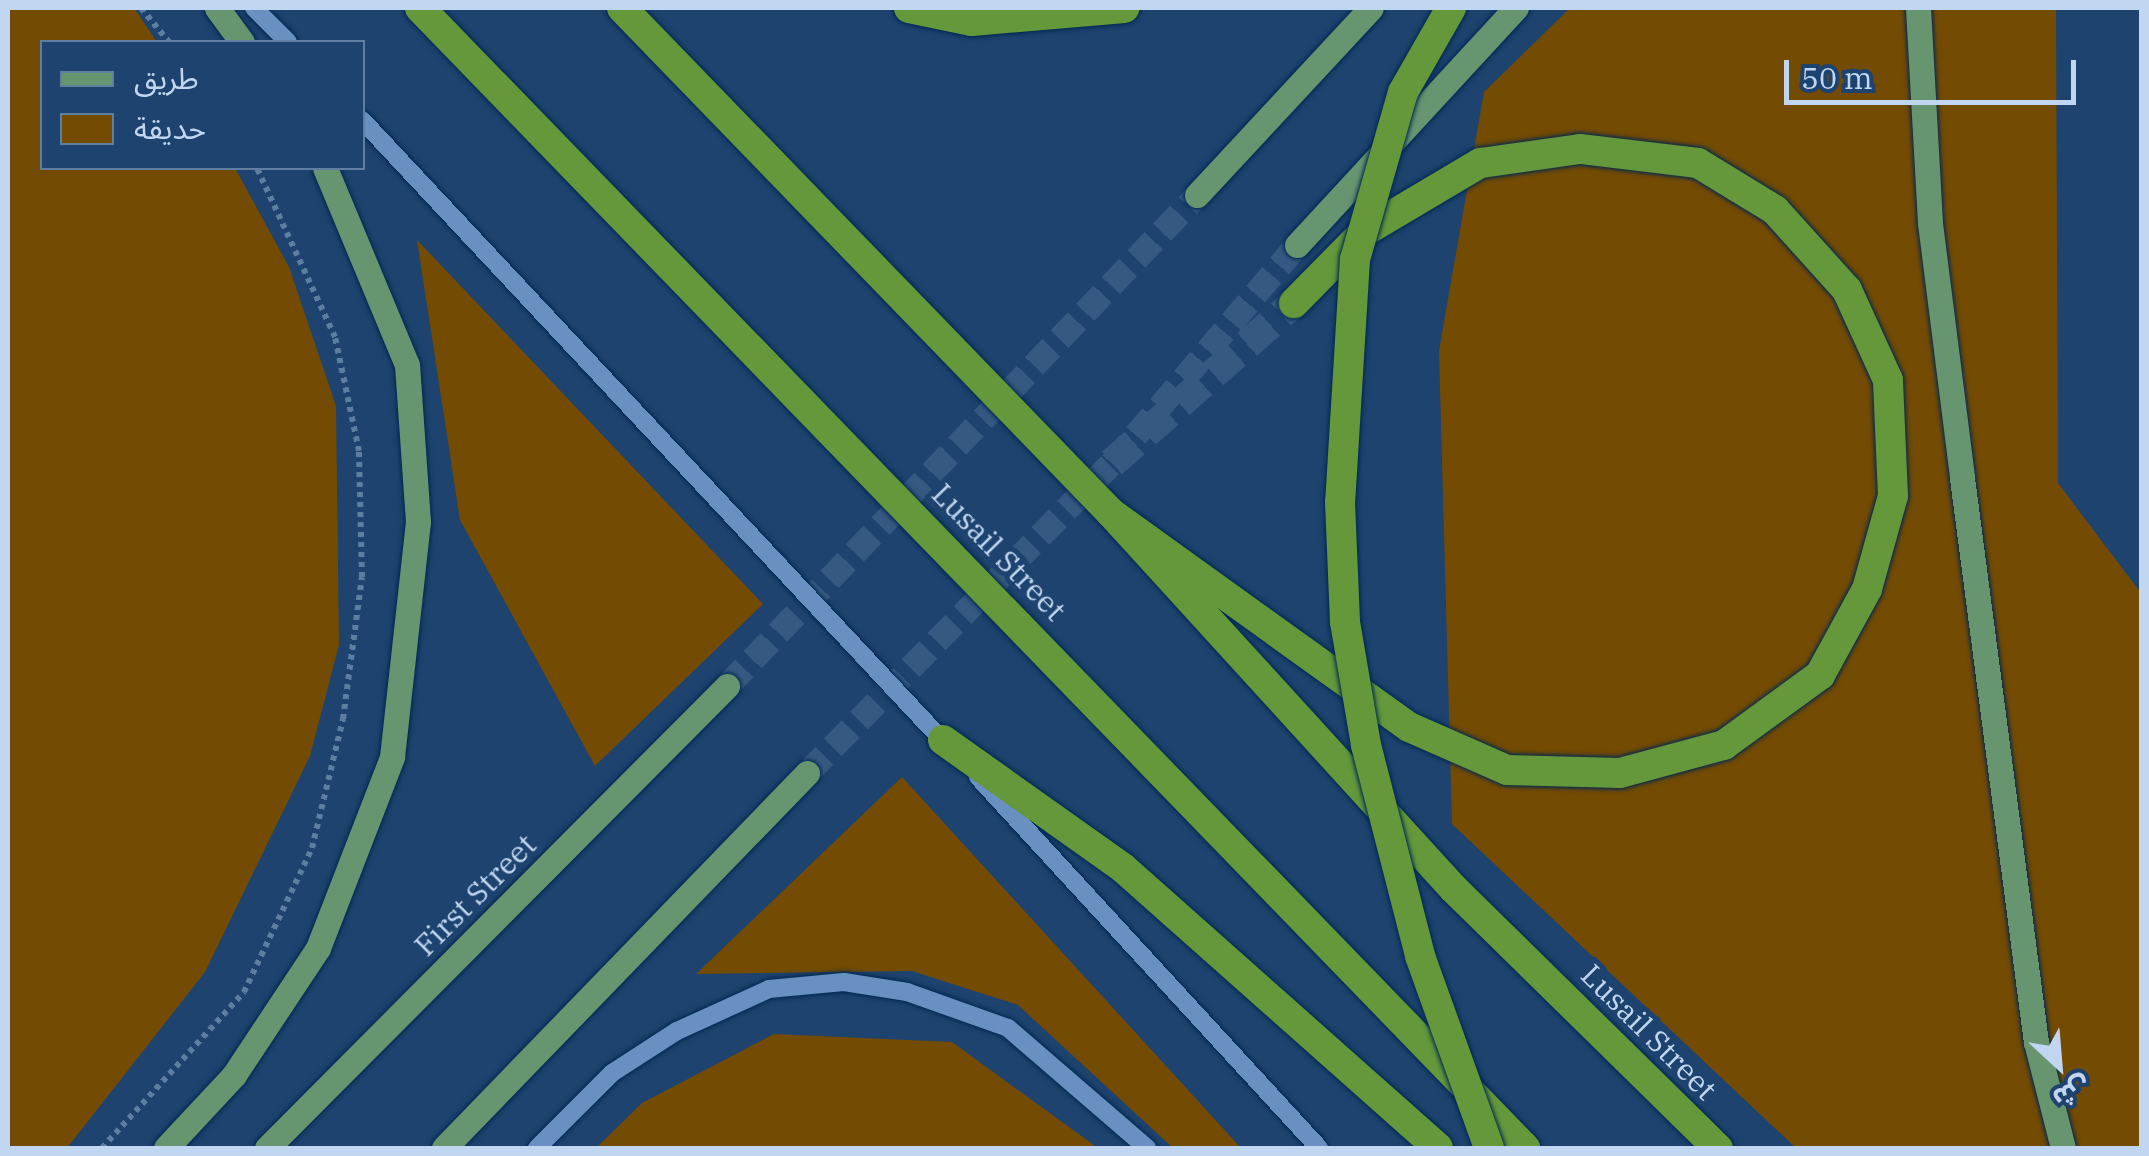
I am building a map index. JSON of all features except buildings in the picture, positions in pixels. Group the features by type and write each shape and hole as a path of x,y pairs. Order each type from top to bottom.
{"highway":[{"name":"Lusail Street","path":"420,8 1525,1148"},
{"name":"Lusail Street","path":"622,8 1111,513 1454,888 1718,1148"},
{"path":"909,8 972,21 1124,8"},
{"path":"1450,8 1403,92 1355,259 1340,502 1345,622 1366,744 1420,956 1490,1148"},
{"path":"1111,513 1409,728 1508,770 1620,773 1724,745 1820,675 1866,589 1893,496 1888,380 1846,290 1775,210 1698,163 1580,149 1480,164 1364,232 1294,303"},
{"path":"943,740 1123,868 1438,1148"}],"main road":[{"path":"217,8 241,40"},
{"path":"1197,195 1371,8"},
{"path":"1297,245 1516,8"},
{"path":"1918,8 1930,223 1959,458 2036,1042 2063,1148"},
{"path":"166,1148 234,1075 318,948 392,757 418,522 407,365 326,170"},
{"name":"First Street","path":"267,1148 726,686"},
{"path":"444,1148 808,773"}],"street":[{"path":"254,8 286,40"},
{"path":"365,123 1319,1148"},
{"path":"537,1148 612,1073 677,1031 770,989 844,982 906,992 1008,1028 1148,1148"}],"path":[{"path":"141,8 167,40"},
{"path":"102,1148 244,992 312,848 343,718 362,577 358,452 335,337 259,170"}],"green space":[{"path":"8,8 134,8 156,40 40,40 40,170 236,170 289,267 336,406 339,645 310,756 205,972 67,1148 8,1148"},
{"path":"1570,8 2056,8 2058,483 2141,593 2141,1148 1796,1148 1452,824 1439,351 1484,92"},
{"path":"417,240 763,604 595,766 460,520"},
{"path":"902,777 1241,1148 1173,1148 1018,1005 912,971 696,974"},
{"path":"774,1034 952,1042 1098,1148 596,1148 642,1103"}],"tunnel":[{"path":"727,686 1197,195"},
{"path":"807,773 1112,463 1297,245"},
{"path":"1112,463 1294,303"}]}
